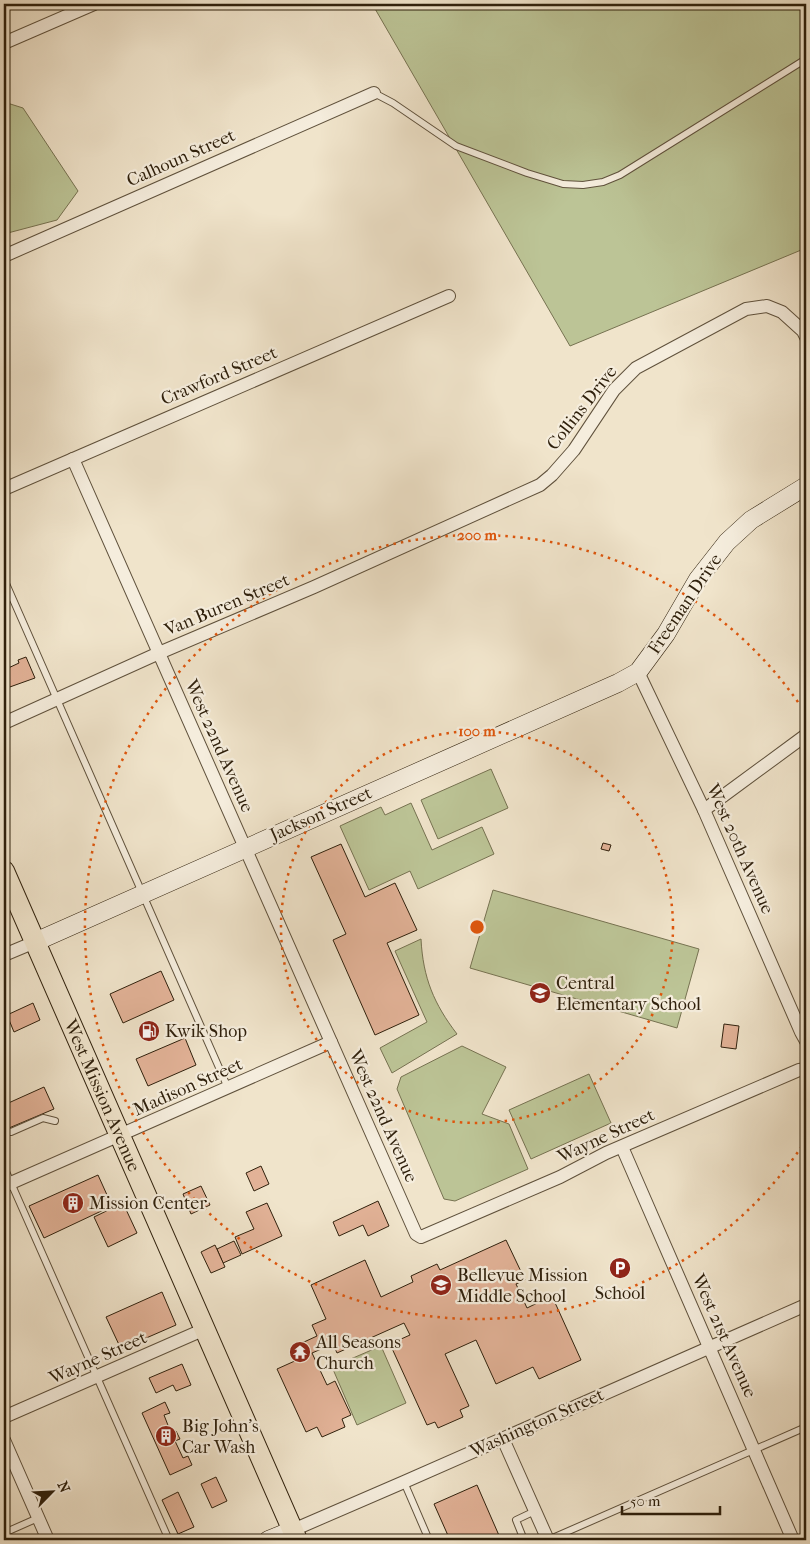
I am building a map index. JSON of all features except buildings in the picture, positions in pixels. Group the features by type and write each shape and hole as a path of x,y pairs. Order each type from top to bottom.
{"main road":[{"name":"West Mission Avenue","path":"4,871 295,1535"}],"street":[{"path":"4,43 94,4"},
{"name":"Calhoun Street","path":"4,256 374,93"},
{"name":"Crawford Street","path":"4,489 449,296"},
{"name":"Collins Drive","path":"464,521 540,485 552,475 574,450 614,390 636,368 707,329 746,309 767,306 782,312 806,336"},
{"name":"West 22nd Avenue","path":"73,458 413,1228 416,1234 421,1237"},
{"name":"Freeman Drive","path":"638,672 666,634 698,580 727,542 751,520 806,486"},
{"name":"Van Buren Street","path":"4,722 464,521"},
{"name":"West 20th Avenue","path":"638,672 704,810 806,1041"},
{"name":"Jackson Street","path":"4,956 600,691 638,672"},
{"path":"704,810 806,735"},
{"name":"Madison Street","path":"7,1185 331,1042"},
{"name":"Wayne Street","path":"421,1237 560,1177 622,1147 799,1070 806,1069"},
{"name":"West 21st Avenue","path":"622,1147 793,1540"},
{"name":"Washington Street","path":"268,1540 295,1535 404,1482 806,1305"},
{"name":"Wayne Street","path":"4,1417 97,1378 205,1329"},
{"path":"503,1438 548,1540"},
{"path":"4,1440 48,1540"}],"lane":[{"path":"374,93 393,103 456,146 527,173 563,184 583,185 603,182 620,175 806,59"},
{"path":"4,579 228,1088"},
{"path":"4,1128 6,1131 11,1132 43,1118 54,1121"},
{"path":"4,1168 7,1185 97,1378 169,1540"},
{"path":"548,1540 806,1427"},
{"path":"404,1482 429,1540"},
{"path":"524,1540 516,1520 535,1511"},
{"path":"4,1534 38,1518"}],"green space":[{"path":"375,4 806,4 806,248 570,346 374,7"},
{"path":"4,102 23,108 78,191 57,220 4,234"},
{"path":"491,769 508,808 438,839 421,800"},
{"path":"411,803 432,850 482,827 494,854 418,889 410,871 369,890 340,826 381,807 385,815"},
{"path":"493,890 699,949 677,1028 470,968"},
{"path":"421,939 424,966 431,990 442,1012 457,1034 392,1073 380,1048 427,1022 395,951"},
{"path":"462,1046 506,1067 482,1114 509,1124 528,1169 455,1201 444,1199 397,1089 401,1077"},
{"path":"589,1074 611,1123 531,1159 509,1110"},
{"path":"381,1346 406,1403 357,1425 332,1367"}],"place":[{"name":"Central Elementary School","path":"540,993"},
{"name":"Kwik Shop","path":"149,1031"},
{"name":"Mission Center","path":"73,1203"},
{"name":"School","path":"620,1268"},
{"name":"Bellevue Mission Middle School","path":"441,1285"},
{"name":"All Seasons Church","path":"300,1352"},
{"name":"Big John's Car Wash","path":"166,1436"}]}
